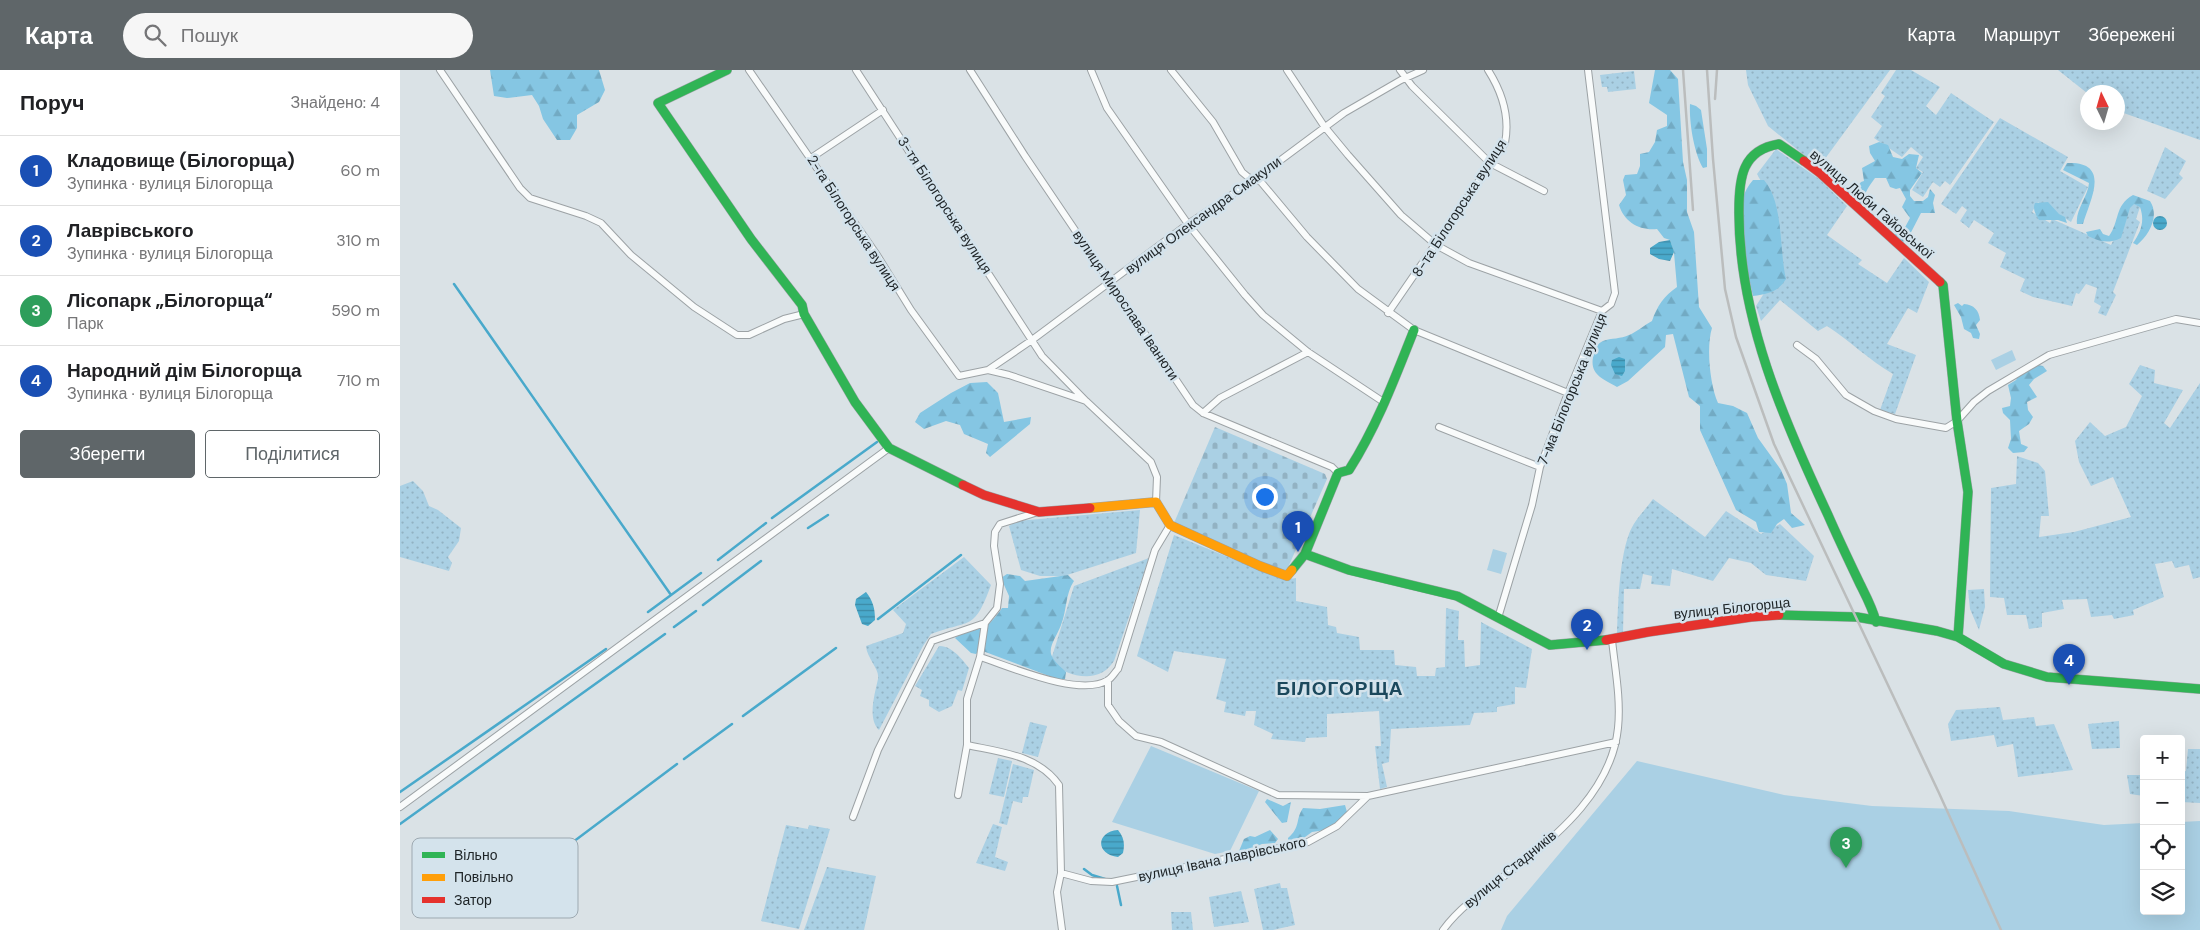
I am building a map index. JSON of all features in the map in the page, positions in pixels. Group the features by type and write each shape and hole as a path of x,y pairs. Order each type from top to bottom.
{"street":[{"path":"440,70 520,188 530,198 586,216 601,224 631,254 694,307 737,335 749,335 784,319 804,314"},
{"path":"727,70 658,103 751,239 802,304 804,314 855,402 889,448 984,495 1039,512"},
{"name":"2-га Білогорська вулиця","path":"749,70 877,255 910,310 959,376"},
{"name":"3-тя Білогорська вулиця","path":"856,70 1042,356 1086,402 1151,462 1158,477 1156,502"},
{"name":"вулиця Мирослава Іванюти","path":"970,70 1025,156 1193,404 1203,413 1332,467 1338,473"},
{"path":"1091,70 1106,108 1188,224 1263,315 1308,352 1385,403"},
{"path":"1171,70 1213,122 1242,172 1261,182 1307,237 1358,289 1388,313 1414,330 1568,393"},
{"path":"1287,70 1324,126 1401,215 1436,245 1478,267 1602,312"},
{"path":"1400,70 1412,86 1490,163 1544,190"},
{"name":"вулиця Олександра Смакули","path":"959,376 988,370 1032,340 1188,224 1254,180 1324,126 1400,80 1423,70"},
{"name":"8-та Білогорська вулиця","path":"1388,313 1490,163 1505,144 1506,126 1502,97 1488,70"},
{"name":"7-ма Білогорська вулиця","path":"1498,618 1532,505 1540,467 1602,312 1611,304 1614,293 1588,70"},
{"path":"811,158 883,110"},
{"name":"вулиця Люби Гайовської","path":"1876,622 1788,427 1769,375 1743,277 1739,238 1741,181 1752,157 1762,148 1779,144 1820,173 1943,285 1957,421 1968,492 1958,637"},
{"path":"1797,345 1816,359 1846,395 1874,411 1896,418 1946,428 1957,421 1974,402 1988,391 2049,355 2176,319 2200,323"},
{"path":"958,795 966,745 967,699 980,656 986,623 997,608 1000,584 994,546 995,532 1000,524 1039,512 1156,502 1170,525 1260,566 1287,576 1305,554 1338,473 1349,470 1366,445 1414,330"},
{"path":"1203,413 1220,398 1308,352"},
{"path":"988,370 1009,375 1086,402"},
{"path":"1439,427 1540,467"},
{"path":"400,807 889,448"},
{"path":"980,656 1064,685 1095,685 1108,680 1118,669 1155,550 1170,525"},
{"name":"вулиця Білогорща","path":"1305,554 1349,570 1457,596 1550,645 1612,640 1648,632 1751,617 1824,615 1857,617 1876,622 1937,631 1958,637 2004,664 2047,677 2200,689"},
{"path":"853,817 878,750 932,641 986,623"},
{"name":"вулиця Стадників","path":"1444,930 1456,913 1530,856 1565,825 1589,796 1605,772 1616,742 1618,726 1612,640"},
{"path":"1108,680 1108,705 1119,720 1136,736 1161,742 1278,794 1368,796 1616,742"},
{"path":"966,745 1017,756 1041,766 1052,775 1059,785 1061,873 1057,892 1062,930"},
{"name":"вулиця Івана Лаврівського","path":"1061,873 1091,881 1112,882 1308,842 1337,826 1368,796"}],"green space":[{"path":"490,70 599,70 605,90 599,102 577,115 577,128 570,140 557,140 543,119 539,106 532,95 507,98 494,96"},
{"path":"1655,70 1670,70 1678,79 1683,162 1687,180 1687,212 1694,232 1699,307 1712,328 1709,355 1715,395 1718,403 1733,406 1747,413 1758,438 1781,470 1787,484 1791,513 1805,525 1792,528 1784,519 1777,524 1771,533 1759,532 1756,522 1736,510 1700,430 1700,406 1689,397 1673,334 1666,335 1665,347 1628,381 1617,387 1594,371 1594,351 1597,346 1603,341 1629,335 1652,321 1662,302 1677,287 1674,253 1670,240 1664,238 1657,229 1639,227 1629,221 1619,205 1626,195 1623,180 1625,175 1637,174 1640,166 1640,154 1649,152 1655,142 1657,130 1667,126 1667,115 1649,103"},
{"path":"1746,70 1890,70 1819,167 1768,126 1748,85"},
{"path":"1896,70 1911,70 1940,87 1926,106 1936,115 1951,93 1994,122 1950,185 1945,181 1940,187 1933,182 1923,197 1912,190 1923,172 1916,168 1923,157 1911,147 1902,157 1874,138 1882,126 1871,117 1885,96 1881,93"},
{"path":"2058,70 2200,70 2200,140 2125,113 2125,85 2080,85 2080,87"},
{"path":"1634,71 1636,89 1608,92 1607,87 1602,87 1600,75"},
{"path":"1690,104 1701,110 1707,149 1707,167 1703,168 1693,137"},
{"path":"2000,118 2068,157 2060,171 2088,187 2071,222 2038,202 2032,212 2050,223 2052,219 2111,245 2132,201 2141,204 2136,219 2140,222 2113,292 2116,295 2106,316 2098,313 2101,306 2094,302 2097,288 2086,284 2079,294 2076,293 2072,306 2033,297 2020,291 2025,279 2000,267 2006,253 1988,243 1994,233 1974,220 1969,228 1960,221 1967,210 1962,206 1956,214 1941,204"},
{"path":"1879,142 1888,145 1893,157 1902,159 1909,154 1919,155 1916,168 1922,173 1910,190 1910,196 1914,201 1923,201 1928,197 1930,189 1935,195 1933,203 1935,213 1921,213 1906,242 1899,241 1891,235 1903,231 1910,218 1902,207 1906,199 1900,188 1890,187 1886,178 1875,178 1864,198 1867,211 1841,191 1836,178 1841,176 1843,183 1849,189 1858,186 1864,181 1862,168 1875,161 1870,153 1869,146"},
{"path":"2165,147 2186,161 2179,174 2183,178 2165,199 2147,191"},
{"path":"1776,149 1819,179 1847,206 1827,235 1862,260 1858,264 1887,283 1904,258 1929,282 1917,313 1908,308 1887,344 1916,355 1895,414 1880,410 1893,374 1827,326 1818,331 1780,300 1761,321 1756,306 1778,271 1778,241 1776,209 1757,174"},
{"path":"2067,163 2081,164 2090,169 2094,176 2093,195 2083,224 2077,224 2077,219 2089,183 2063,170"},
{"path":"1753,180 1764,180 1775,201 1786,279 1780,287 1772,292 1753,296 1740,236 1739,221 1745,192"},
{"path":"2133,195 2150,201 2154,213 2149,231 2137,245 2133,243 2140,230 2142,217 2140,207 2134,204 2130,208 2121,238 2104,242 2088,236 2086,232 2100,229 2103,234 2109,236 2120,209 2127,199"},
{"path":"2048,202 2059,214 2065,217 2067,223 2058,220 2039,220 2034,210 2035,203"},
{"path":"1958,303 1962,306 1964,304 1971,306 1977,311 1980,320 1976,325 1980,334 1979,339 1973,338 1971,333 1964,329 1961,317 1954,305"},
{"path":"2012,350 2016,360 1996,370 1991,360"},
{"path":"2037,365 2043,366 2047,371 2034,379 2029,385 2037,397 2027,402 2028,410 2033,417 2029,424 2019,431 2021,444 2028,447 2024,452 2013,453 2008,448 2011,439 2010,420 2003,413 2002,408 2010,406 2011,398 2008,385 2016,380 2020,373"},
{"path":"2140,365 2155,370 2154,383 2183,390 2164,423 2170,428 2200,383 2200,577 2193,579 2189,565 2175,568 2172,561 2155,564 2164,597 2133,610 2134,615 2114,619 2112,615 2091,617 2087,599 2062,600 2064,609 2042,613 2042,627 2029,629 2026,615 2007,615 2004,598 1990,597 1991,488 2016,484 2017,456 2038,463 2045,471 2049,516 2041,516 2039,537 2074,532 2131,517 2113,477 2091,486 2079,462 2075,441 2090,422 2105,436 2126,427 2142,396 2129,384"},
{"path":"987,382 998,393 1004,422 1031,417 1030,424 990,457 986,453 988,444 964,434 960,425 946,421 924,429 915,422 920,413 951,393 970,383"},
{"path":"1215,427 1325,474 1327,479 1286,572 1259,562 1174,523"},
{"path":"413,481 423,491 429,506 438,510 461,528 459,541 448,557 452,563 449,571 400,557 400,486"},
{"path":"1653,499 1705,537 1726,511 1761,534 1780,524 1814,556 1806,581 1766,575 1751,563 1729,558 1713,581 1672,569 1670,586 1651,584 1652,576 1643,574 1640,589 1624,589 1623,634 1617,634 1620,583 1626,545 1633,525"},
{"path":"1140,510 1136,553 1064,576 1040,576 1021,570 1009,526 1017,521"},
{"path":"1174,535 1284,580 1296,578 1296,601 1327,607 1328,625 1336,627 1337,633 1359,637 1360,650 1394,650 1395,665 1416,667 1417,676 1435,676 1436,668 1445,667 1446,608 1459,611 1458,640 1464,640 1465,667 1480,665 1481,622 1532,649 1526,688 1515,687 1515,704 1497,707 1497,712 1474,713 1470,725 1391,729 1389,762 1382,764 1387,787 1380,789 1375,746 1381,746 1379,711 1327,714 1327,737 1306,738 1305,742 1271,739 1273,734 1254,725 1256,711 1246,711 1245,716 1224,712 1226,702 1216,699 1226,659 1174,651 1168,672 1137,656"},
{"path":"1493,549 1507,553 1501,574 1487,570"},
{"path":"964,557 991,585 985,600 975,617 970,621 931,634 879,730 873,719 878,675 866,646 903,633 906,624 893,610"},
{"path":"1149,558 1114,661 1109,667 1096,675 1082,676 1069,673 1050,663 1074,586"},
{"path":"1007,574 1020,576 1025,581 1068,575 1074,581 1069,591 1063,620 1052,643 1051,651 1053,659 1066,672 1065,679 1057,679 980,650 976,654 971,653 955,638 964,633 985,627 1002,608 1008,608 1009,596 1001,578"},
{"path":"1984,589 1985,607 1979,630 1970,609 1968,590"},
{"path":"939,646 952,650 969,668 962,691 958,690 952,706 939,712 929,706 929,700 920,696 922,690 915,686"},
{"path":"2000,707 2003,720 2034,717 2036,726 2054,724 2073,770 2018,777 2013,744 1997,747 1994,735 1951,741 1948,724 1956,710"},
{"path":"2119,721 2120,748 2092,749 2088,724"},
{"path":"1030,722 1047,726 1038,757 1022,753"},
{"path":"1151,746 1259,791 1230,851 1215,854 1112,822"},
{"path":"2188,749 2200,749 2200,803 2185,802"},
{"path":"998,758 1012,761 1004,797 989,794"},
{"path":"1637,761 1784,795 1872,806 2009,811 2104,825 2140,823 2140,915 2185,915 2185,822 2200,821 2200,930 1501,930 1507,916"},
{"path":"1013,764 1034,770 1028,797 1023,797 1022,803 1013,801 1007,825 999,823"},
{"path":"2127,775 2140,775 2140,795 2130,794"},
{"path":"1267,799 1283,806 1291,802 1287,822 1282,823 1265,802"},
{"path":"1345,805 1347,812 1325,830 1312,832 1301,840 1288,842 1288,838 1295,830 1303,808 1320,809"},
{"path":"993,824 1002,827 995,857 1008,862 1005,871 976,863"},
{"path":"786,825 808,829 809,825 830,829 799,929 761,921"},
{"path":"1270,830 1278,839 1275,843 1262,844 1248,850 1239,851 1244,839 1250,836 1255,837"},
{"path":"827,867 876,876 864,930 804,930"},
{"path":"1280,883 1281,888 1287,888 1295,925 1273,930 1263,930 1254,889"},
{"path":"1241,891 1249,922 1214,927 1209,897"},
{"path":"1171,912 1191,912 1193,930 1172,930"}],"shaded area":[{"path":"2160,216 2165,218 2167,223 2165,228 2160,230 2155,228 2153,223 2155,218"},
{"path":"1670,240 1674,252 1670,261 1659,259 1650,254 1650,248 1659,242"},
{"path":"1619,357 1625,359 1625,371 1622,376 1615,374 1611,365 1612,360"},
{"path":"866,592 872,602 875,616 875,620 868,626 862,624 855,605 856,599"},
{"path":"1118,830 1123,838 1124,847 1123,853 1118,857 1105,852 1101,844 1105,835"}],"waterway":[{"path":"454,284 671,595"},
{"path":"772,518 877,442"},
{"path":"808,528 828,515"},
{"path":"718,560 766,523"},
{"path":"878,619 961,555"},
{"path":"703,605 761,561"},
{"path":"648,612 701,573"},
{"path":"674,627 696,611"},
{"path":"400,824 665,634"},
{"path":"743,716 836,648"},
{"path":"400,792 606,649"},
{"path":"684,759 732,724"},
{"path":"578,838 677,764"},
{"path":"1084,869 1092,875 1105,879"},
{"path":"1117,886 1121,905"}],"railway":[{"path":"1683,70 1693,210"},
{"path":"1707,70 1725,289 1736,337 1774,444 1939,793 2001,930"},
{"path":"1715,99 1717,70"}],"traffic: fast":[{"path":"727,70 658,103 751,239 802,305 804,314 855,402 889,448 963,485"},
{"path":"1804,161 1779,144 1757,152 1745,167 1740,187 1739,210 1741,250 1746,289 1755,328 1780,405 1795,443 1876,622"},
{"path":"1940,282 1943,285 1957,421 1968,492 1958,637"},
{"path":"1292,570 1305,554 1338,473 1349,470 1368,436 1385,402 1414,330"},
{"path":"1305,554 1349,570 1457,596 1550,645 1606,640"},
{"path":"1779,615 1857,617 1937,631 1958,637 2004,664 2047,677 2200,689"}],"traffic: slow":[{"path":"1090,508 1156,502 1170,525 1260,566 1287,576 1292,570"}],"traffic: jam":[{"path":"1804,161 1820,173 1940,282"},
{"path":"963,485 984,495 1039,512 1090,508"},
{"path":"1606,640 1751,617 1779,615"}],"place":[{"name":"Кладовище (Білогорща)","path":"1298,552"},
{"name":"Лаврівського","path":"1587,650"},
{"name":"Народний дім Білогорща","path":"2069,685"},
{"name":"Лісопарк „Білогорща“","path":"1846,868"}],"district":[{"name":"БІЛОГОРЩА","path":"1340,688"}]}
